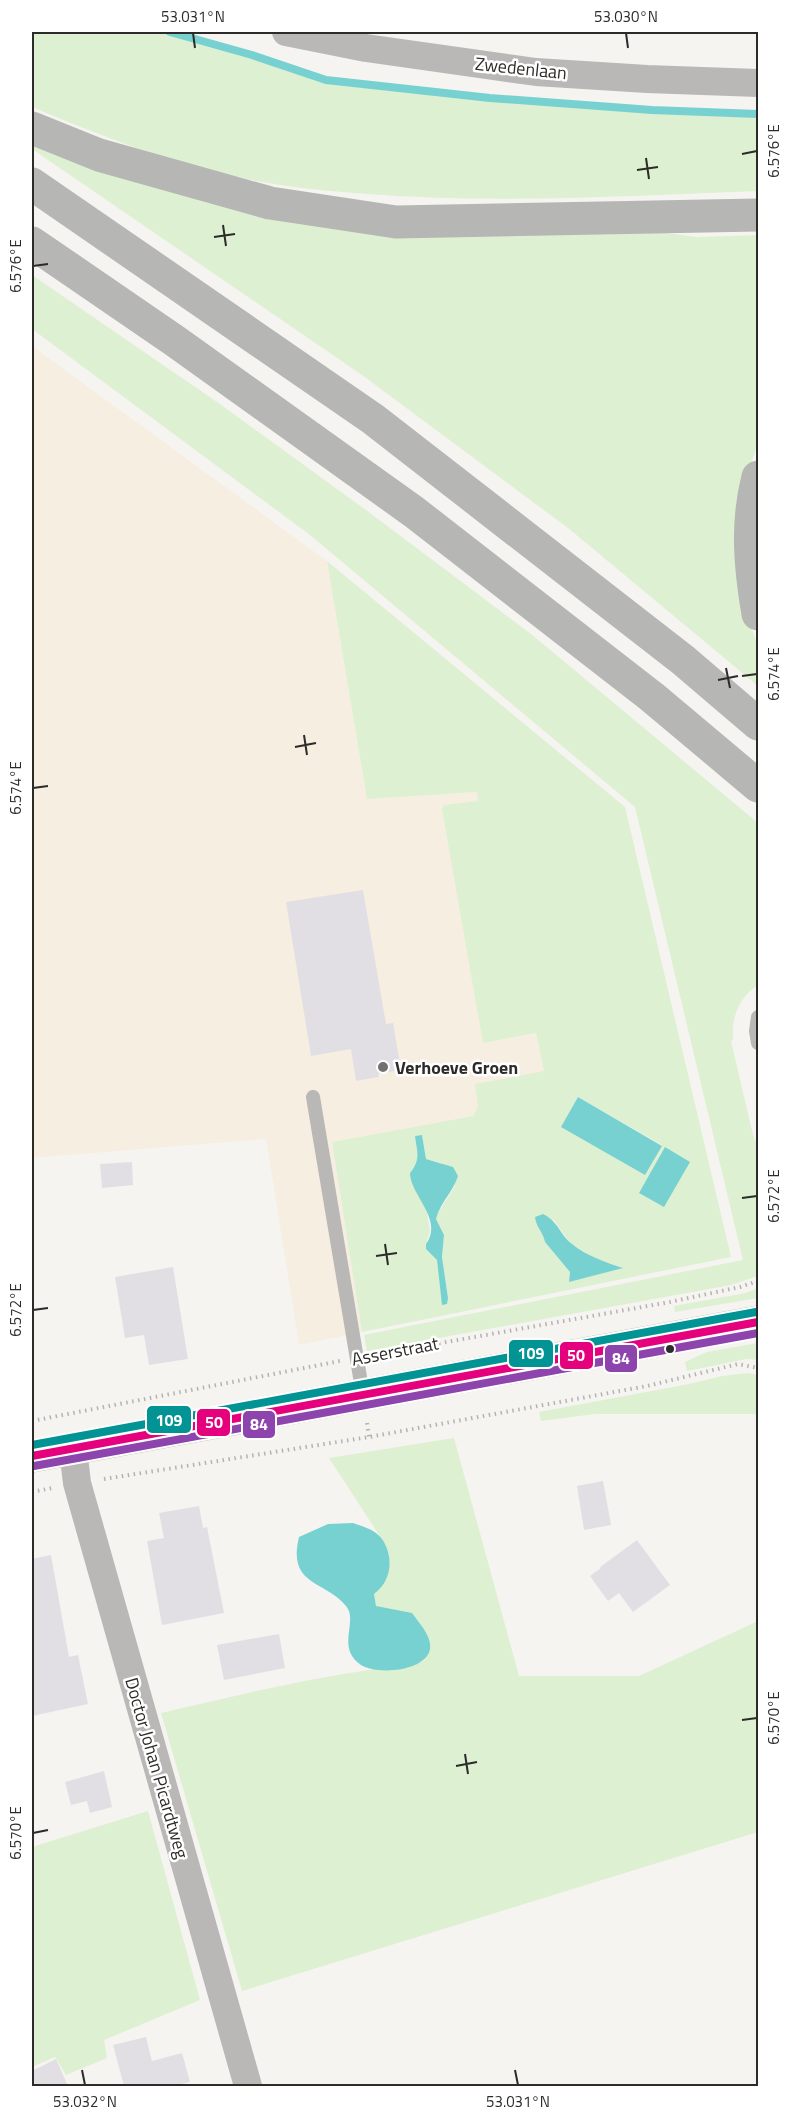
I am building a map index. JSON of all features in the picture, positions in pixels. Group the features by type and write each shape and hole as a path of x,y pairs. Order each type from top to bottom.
{"highway":[{"path":"32,128 99,155 270,203 396,222 759,215"},
{"path":"32,184 373,418 683,660 759,724"},
{"path":"32,243 185,348 414,512 652,697 759,786"},
{"path":"759,477 753,499 749,536 752,579 759,614"}],"main road":[{"name":"Asserstraat","path":"32,1456 759,1322"}],"street":[{"name":"Zwedenlaan","path":"286,32 366,48 536,72 647,79 759,82"},
{"name":"Doctor Johan Picardtweg","path":"72,1449 77,1483 248,2086"}],"lane":[{"path":"759,1017 756,1031 759,1043"},
{"path":"313,1097 363,1395"}],"path":[{"name":"Asserstraat","path":"32,1420 357,1358 670,1302 759,1281"},
{"path":"77,1483 369,1437 646,1386 738,1364 759,1368"}],"shaded area":[{"path":"32,346 327,561 367,799 477,792 478,801 445,805 483,1043 536,1033 544,1071 476,1084 478,1107 473,1116 332,1142 362,1332 299,1345 266,1139 32,1158"}],"green space":[{"path":"32,32 170,32 252,55 326,80 490,98 652,110 758,114 758,191 514,199 417,197 336,192 242,178 188,165 109,138 32,107"},
{"path":"32,141 169,191 628,228 696,237 758,235 758,443 745,481 748,618 758,646 758,686 568,528 362,375 32,149"},
{"path":"32,275 217,402 531,634 758,823 758,985 741,1002 735,1016 733,1040 731,1041 753,1135 758,1147 758,1276 731,1285 367,1351 364,1335 743,1260 635,807 310,535 32,329"},
{"path":"327,561 625,807 731,1257 362,1332 332,1142 473,1116 478,1107 475,1084 544,1071 536,1033 483,1043 442,809 444,805 478,801 477,792 367,799","holes":["578,1097 662,1145 645,1175 562,1127","422,1135 426,1159 442,1163 455,1186 436,1219 444,1235 442,1257 448,1298 443,1305 437,1260 426,1249 430,1231 426,1207 410,1173 417,1160 415,1136","553,1219 570,1243 598,1260 622,1267 569,1282 570,1272 545,1242 543,1236"]},
{"path":"758,1288 758,1298 675,1312 674,1306 746,1293"},
{"path":"758,1343 758,1360 746,1359 687,1371 685,1362 707,1352"},
{"path":"748,1373 758,1375 758,1414 595,1414 541,1421 539,1412 722,1376"},
{"path":"454,1438 519,1676 639,1676 758,1621 758,1832 242,1991 161,1713 317,1679 369,1670 412,1666 426,1659 381,1608 376,1607 374,1594 389,1555 381,1538 329,1458"},
{"path":"148,1811 200,2000 104,2040 107,2058 66,2075 55,2057 32,2067 32,1847"}],"water":[{"path":"578,1097 662,1146 645,1175 561,1127"},
{"path":"422,1135 426,1159 453,1167 458,1176 436,1219 444,1235 442,1257 448,1298 447,1304 442,1305 437,1260 426,1249 431,1225 429,1216 411,1181 410,1173 417,1160 415,1136"},
{"path":"665,1147 690,1162 664,1207 639,1193"},
{"path":"543,1214 553,1221 568,1240 578,1248 596,1258 623,1268 569,1282 570,1272 545,1242 537,1224 535,1217"},
{"path":"353,1523 376,1533 386,1546 389,1561 388,1576 374,1594 376,1606 412,1613 424,1630 430,1644 427,1657 420,1663 388,1670 378,1670 361,1665 353,1658 350,1650 348,1642 350,1619 346,1606 310,1580 298,1565 299,1537 328,1524"}],"building":[{"path":"363,890 386,1024 393,1023 401,1070 356,1081 351,1049 311,1056 286,902"},
{"path":"132,1162 133,1185 102,1188 100,1164"},
{"path":"173,1267 188,1359 149,1365 144,1335 125,1338 115,1277"},
{"path":"603,1481 611,1525 584,1530 577,1486"},
{"path":"199,1506 203,1528 207,1527 224,1613 162,1625 147,1541 164,1538 159,1513"},
{"path":"637,1540 670,1585 633,1612 619,1593 608,1601 590,1576"},
{"path":"51,1555 69,1657 78,1655 88,1704 32,1716 32,1559"},
{"path":"279,1634 285,1668 224,1680 217,1645"},
{"path":"104,1771 112,1807 90,1813 87,1801 71,1805 65,1782"},
{"path":"146,2037 152,2061 182,2053 190,2082 173,2086 124,2086 113,2045"},
{"path":"56,2059 68,2086 32,2086 32,2071"}],"waterway":[{"path":"170,32 252,55 326,80 490,98 652,110 758,114"}],"transit line":[{"name":"109","path":"32,1445 756,1312"},
{"name":"50","path":"32,1456 758,1322"},
{"name":"84","path":"34,1466 758,1333"}],"place":[{"name":"Verhoeve Groen","path":"383,1067"}]}
